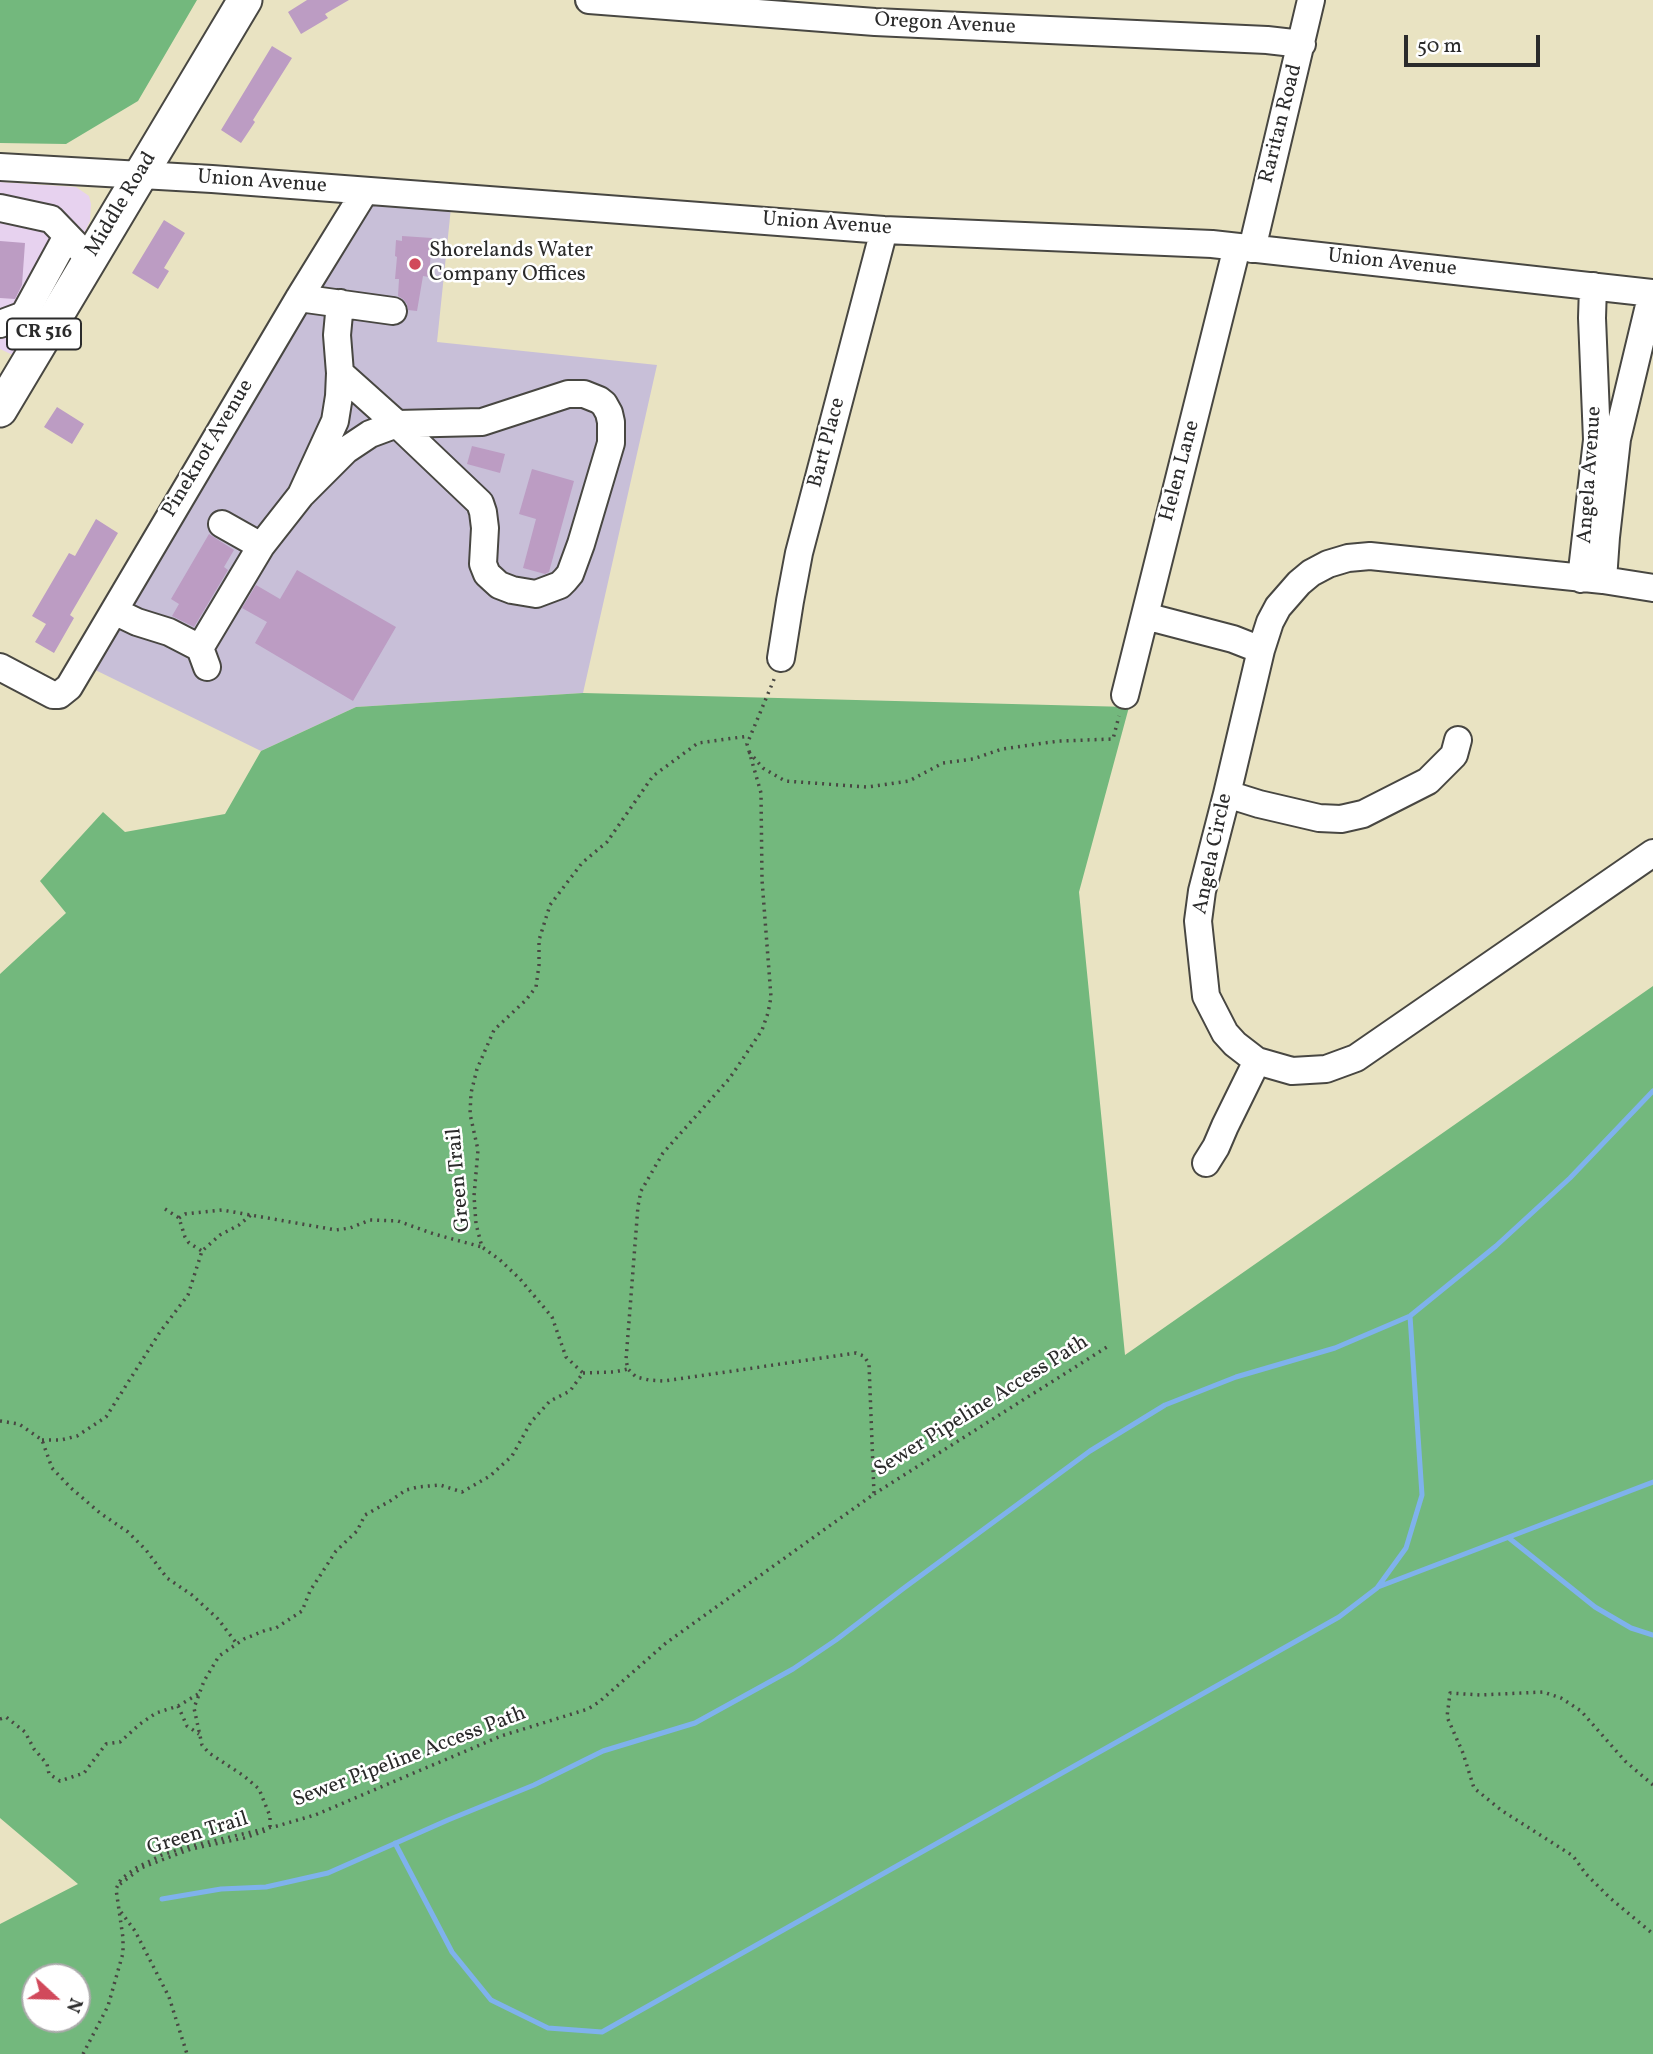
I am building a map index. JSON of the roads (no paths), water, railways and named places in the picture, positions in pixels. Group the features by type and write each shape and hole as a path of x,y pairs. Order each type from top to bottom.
{"main road":[{"name":"Middle Road","path":"0,410 78,247 139,175 245,0"}],"street":[{"name":"Oregon Avenue","path":"589,0 875,22 1267,40 1302,44"},
{"name":"Raritan Road","path":"1245,248 1302,44 1311,0"},
{"name":"Union Avenue","path":"3,167 212,178 884,230 1245,248 1652,293"},
{"path":"0,324 24,315 78,247 51,219 5,209 3,167"},
{"name":"Pineknot Avenue","path":"0,667 47,693 59,695 69,687 365,191"},
{"name":"Bart Place","path":"781,658 799,553 884,230"},
{"name":"Helen Lane","path":"1125,695 1245,248"},
{"name":"Angela Avenue","path":"1592,580 1597,440 1591,318 1593,286"},
{"name":"Angela Avenue","path":"1592,580 1606,537 1617,439 1652,293"},
{"path":"299,298 393,311"},
{"path":"300,495 335,421 340,396 337,335 340,303"},
{"path":"114,611 169,632 203,657 261,546 300,495 346,450 370,434 397,424 482,422 575,393 592,396 604,404 611,422 611,443 581,544 570,574 560,586 536,594 512,590 492,580 483,564 485,528 480,503 397,424 340,373"},
{"path":"222,524 261,546"},
{"name":"Angela Circle","path":"1653,587 1370,556 1348,558 1328,564 1311,573 1287,594 1270,622 1261,650 1202,891 1198,921 1204,987 1213,1012 1225,1033 1257,1061 1293,1071 1326,1069 1356,1058 1653,853"},
{"path":"1145,616 1233,639 1261,650"},
{"path":"1227,794 1319,818 1341,819 1363,814 1427,781 1454,755 1458,740"},
{"path":"1206,1163 1257,1061"}],"waterway":[{"path":"162,1899 221,1889 266,1887 328,1873 534,1785 603,1751 695,1723 793,1669 836,1640 1090,1451 1165,1405 1236,1377 1335,1348 1410,1316 1496,1246 1570,1178 1653,1091"},
{"path":"395,1843 452,1952 491,2000 548,2028 602,2032 1339,1617 1377,1588 1406,1548 1422,1495 1410,1316"},
{"path":"1378,1587 1653,1482"},
{"path":"1509,1538 1595,1607 1631,1628 1653,1635"}],"place":[{"name":"Shorelands Water Company Offices","path":"415,264"}]}
